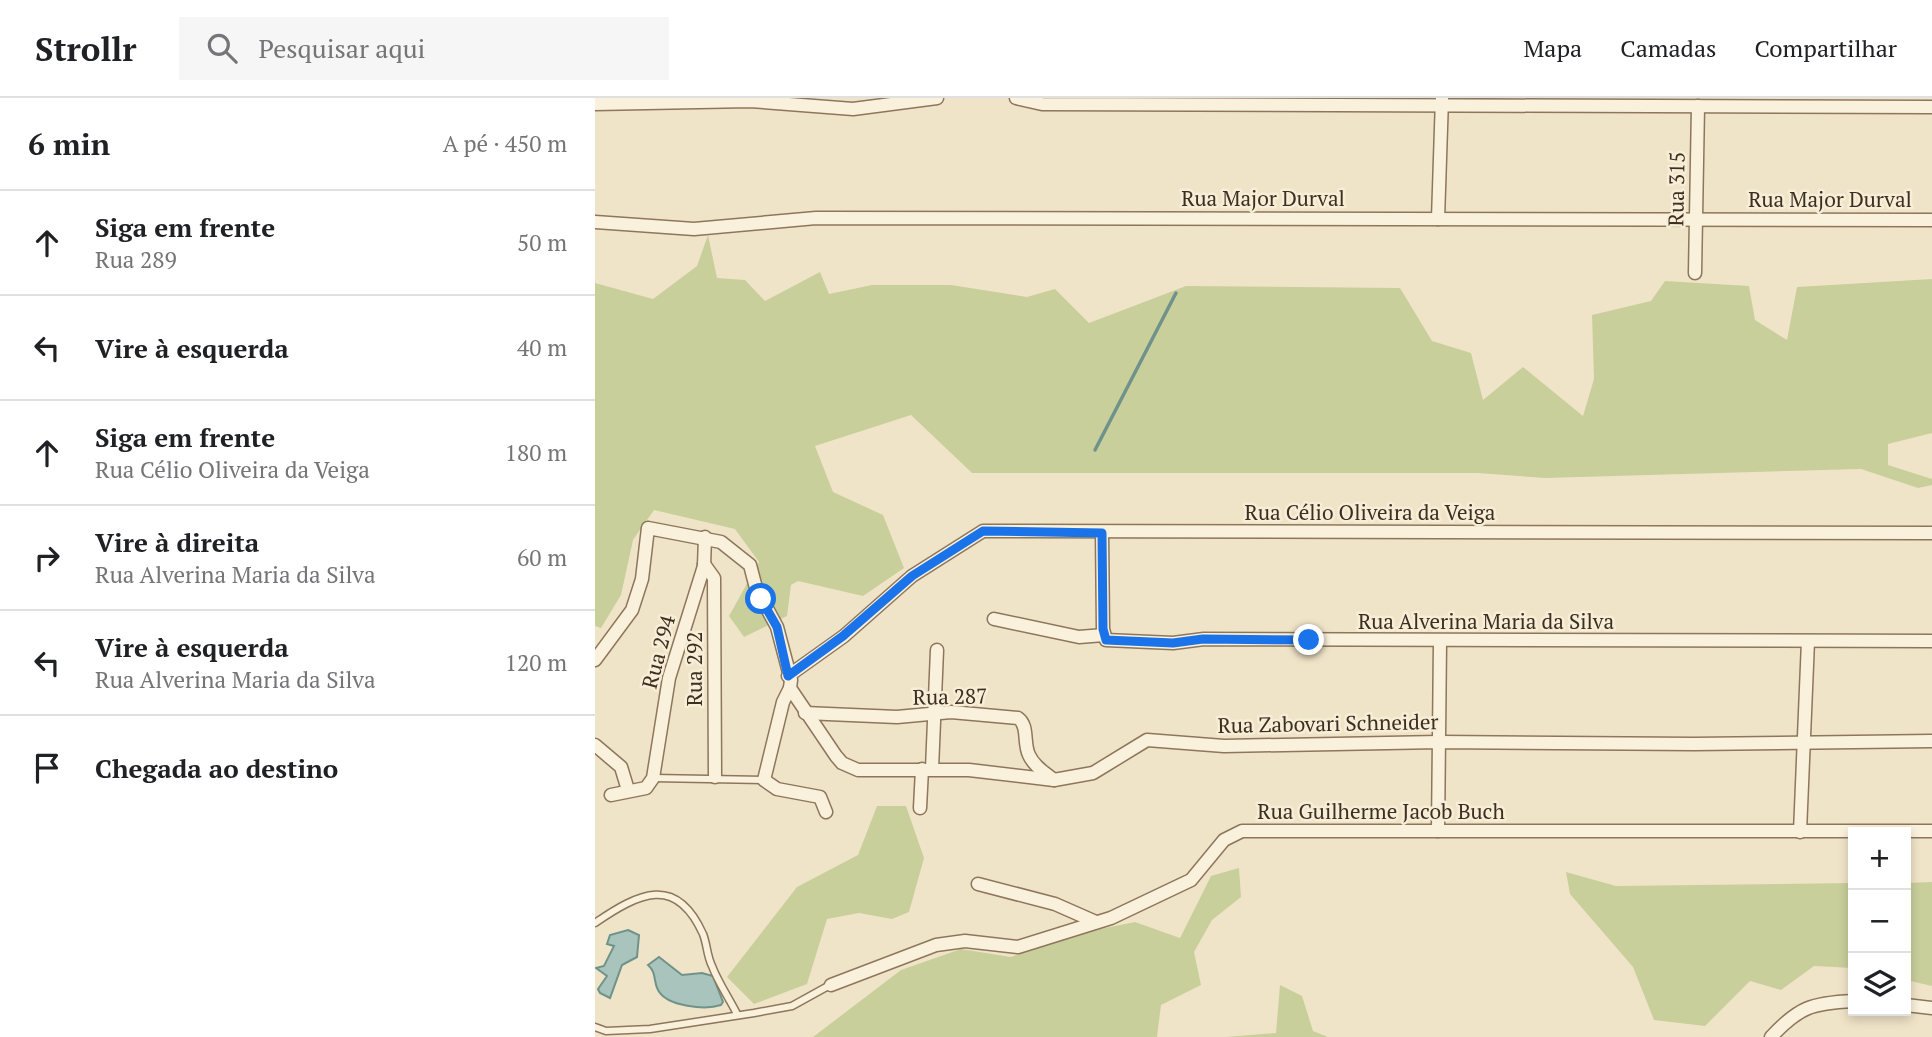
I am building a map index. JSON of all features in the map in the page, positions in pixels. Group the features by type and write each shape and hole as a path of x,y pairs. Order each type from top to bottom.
{"street":[{"path":"595,104 750,101 853,109 937,98"},
{"path":"1016,98 1042,104 1441,102 1932,107"},
{"path":"1438,219 1441,102"},
{"name":"Rua 315","path":"1695,273 1698,106"},
{"name":"Rua Major Durval","path":"595,222 681,230 801,218 1932,220"},
{"path":"595,660 632,610 642,579 648,527 720,541 750,565 756,589 777,627 789,682 764,779 777,789 820,797 826,812"},
{"name":"Rua Célio Oliveira da Veiga","path":"789,682 912,576 983,531 1932,533"},
{"path":"1102,533 1104,635"},
{"name":"Rua 294","path":"653,778 669,678 704,564 705,537"},
{"name":"Rua 292","path":"704,564 714,578 715,778"},
{"name":"Rua Alverina Maria da Silva","path":"994,619 1079,637 1104,635 1106,640 1139,643 1203,639 1440,642 1932,641"},
{"path":"1800,832 1808,641"},
{"path":"1438,831 1440,642"},
{"path":"920,808 934,713 937,650"},
{"name":"Rua Zabovari Schneider","path":"789,682 805,712 836,756 851,768 927,769 1054,780 1093,773 1147,740 1224,746 1439,741 1932,741"},
{"name":"Rua 287","path":"805,712 897,717 934,713 1018,718 1025,724 1027,751 1032,761 1054,780"},
{"path":"595,745 621,767 626,775 628,790"},
{"path":"611,795 649,786 653,778"},
{"name":"Rua Guilherme Jacob Buch","path":"831,985 936,945 965,941 1018,947 1096,923 1191,880 1224,840 1242,831 1932,831"},
{"path":"978,884 1055,904 1096,923"},
{"path":"1771,1037 1792,1014 1804,1009 1848,1002"},
{"path":"1911,1005 1932,1008"}],"lane":[{"path":"653,778 764,779"},
{"path":"595,923 619,907 653,895 671,895 681,901 688,907 703,936 711,965 737,1013"},
{"path":"595,1027 605,1031 650,1029 792,1006 831,985"}],"green space":[{"path":"708,235 717,278 745,280 765,301 820,272 829,294 872,285 951,285 1027,297 1055,289 1089,323 1186,286 1400,288 1432,341 1471,353 1483,400 1523,367 1583,416 1594,379 1592,315 1651,301 1665,281 1749,286 1755,320 1787,340 1797,287 1932,279 1932,433 1888,444 1888,465 1932,479 1932,485 1918,488 1861,469 1545,478 1477,473 972,473 911,415 815,446 833,492 883,515 904,568 863,596 798,581 791,585 787,616 744,637 729,616 759,562 735,529 654,510 633,540 621,595 601,628 595,626 595,283 653,299 697,266"},
{"path":"877,806 906,806 924,858 909,912 892,919 859,913 827,919 807,984 754,1004 727,977 797,887 858,855"},
{"path":"1239,868 1241,897 1212,920 1194,952 1201,985 1161,1005 1157,1037 813,1037 901,970 961,949 1011,957 1066,936 1135,922 1180,938 1211,876"},
{"path":"1566,872 1616,886 1848,883 1848,968 1814,966 1781,990 1750,981 1705,1026 1654,1020 1633,967 1570,894"},
{"path":"1932,882 1932,986 1911,981 1911,883"},
{"path":"1280,985 1302,996 1313,1031 1328,1037 1226,1037 1276,1033"}],"water":[{"path":"628,930 639,935 637,957 622,965 610,998 598,989 607,976 596,968 604,966 614,946 607,944 610,935"},
{"path":"659,957 682,975 702,973 713,976 723,1002 721,1005 687,1006 663,996 648,965"}],"waterway":[{"path":"1095,450 1176,293"}],"route":[{"path":"761,599 777,627 788,676 843,636 912,576 983,531 1102,533 1103,629 1106,640 1139,643 1173,643 1203,639 1309,640"}]}
